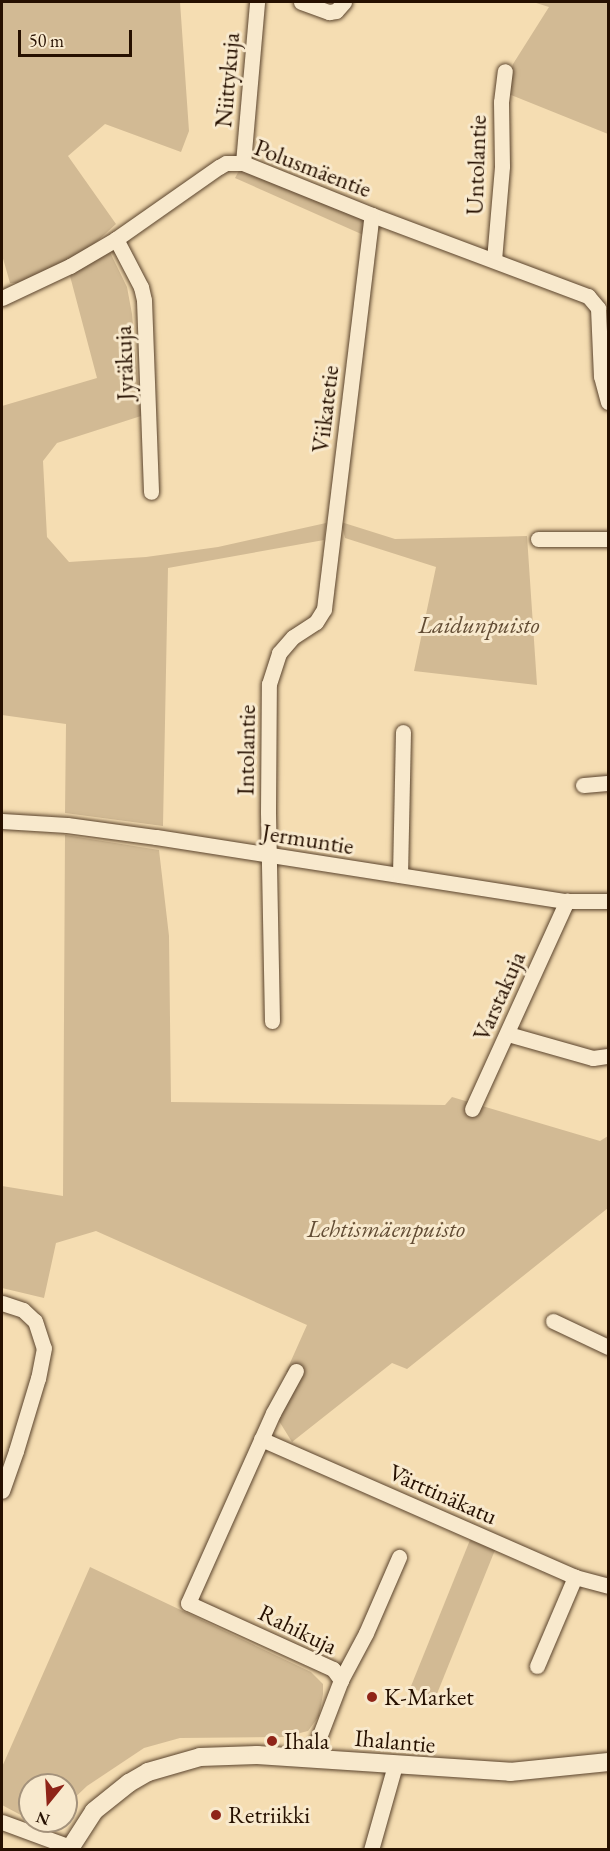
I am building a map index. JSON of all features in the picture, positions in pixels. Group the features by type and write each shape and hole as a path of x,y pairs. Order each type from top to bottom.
{"street":[{"name":"Niittykuja","path":"243,163 257,2"},
{"path":"301,2 329,12 336,11 344,2"},
{"name":"Untolantie","path":"494,261 502,166 501,102 505,71"},
{"name":"Polusmäentie","path":"2,298 70,266 116,239 226,163 243,163 372,215 588,296 598,308 601,376 609,402"},
{"name":"Viikatetie","path":"324,609 372,215"},
{"name":"Jyräkuja","path":"116,239 141,286 144,300 151,492"},
{"path":"538,539 609,539"},
{"name":"Intolantie","path":"272,1021 268,812 271,673 285,644 316,622 324,609"},
{"path":"400,875 403,732"},
{"path":"583,784 609,783"},
{"name":"Jermuntie","path":"2,821 67,825 567,901 609,901"},
{"name":"Varstakuja","path":"472,1109 567,901"},
{"path":"508,1034 593,1058 609,1056"},
{"path":"2,1303 23,1310 35,1321 44,1348 16,1451 2,1491"},
{"path":"553,1321 609,1347"},
{"path":"261,1439 297,1371"},
{"name":"Värttinäkatu","path":"261,1439 575,1577 609,1586"},
{"name":"Rahikuja","path":"261,1439 188,1603 314,1658 333,1669 340,1680 311,1758"},
{"path":"340,1680 366,1633 399,1557"},
{"path":"537,1666 575,1577"},
{"name":"Ihalantie","path":"70,1848 94,1811 111,1796 148,1772 182,1761 223,1755 311,1758 510,1772 546,1771 609,1762"},
{"path":"371,1850 395,1765"},
{"path":"2,1822 70,1848"}],"green space":[{"path":"2,2 180,2 189,131 181,152 105,124 68,156 116,224 70,266 38,283 10,283 2,255"},
{"path":"533,2 608,2 608,134 506,93 513,64 549,7"},
{"path":"243,163 372,215 368,237 235,178"},
{"path":"106,244 127,287 132,314 141,416 57,443 43,461 47,537 69,562 146,557 218,547 326,523 324,540 168,568 163,826 65,813 66,724 2,715 2,406 97,378 70,276"},
{"name":"Laidunpuisto","path":"341,522 395,539 527,536 537,685 414,671 436,567 345,538"},
{"name":"Lehtismäenpuisto","path":"65,835 159,850 169,936 171,1102 445,1105 452,1097 600,1141 608,1136 608,1208 407,1369 392,1363 292,1442 279,1421 298,1377 286,1372 307,1325 96,1231 56,1243 44,1298 2,1288 2,1186 63,1196"},
{"path":"470,1540 495,1550 435,1698 410,1687"},
{"path":"90,1567 311,1672 323,1684 319,1716 308,1731 284,1737 180,1738 144,1748 87,1786 78,1795 78,1773 18,1773 18,1814 2,1805 2,1767"}],"place":[{"name":"K-Market","path":"372,1697"},
{"name":"Ihala","path":"272,1741"},
{"name":"Retriikki","path":"216,1815"}]}
